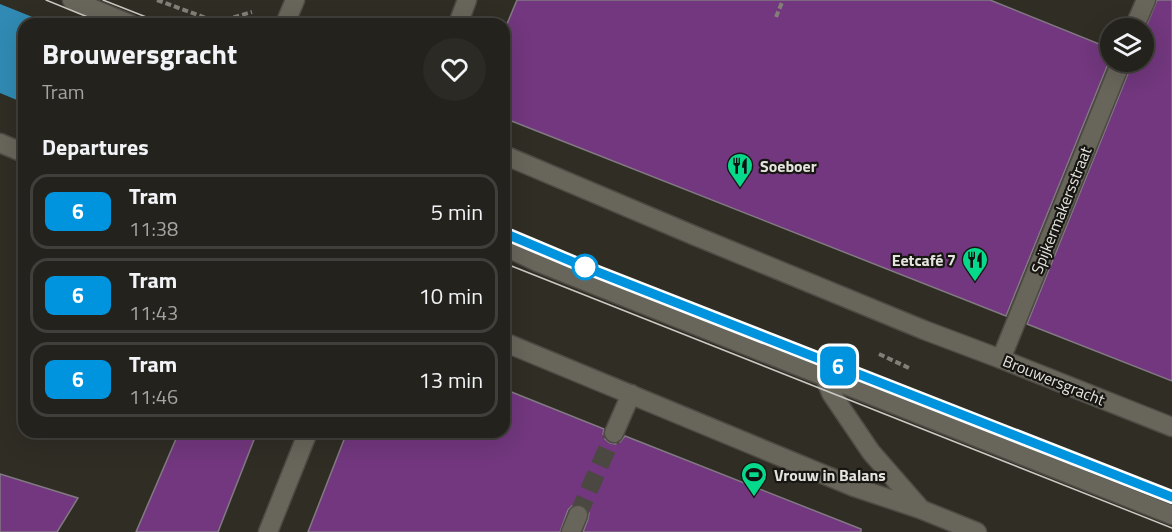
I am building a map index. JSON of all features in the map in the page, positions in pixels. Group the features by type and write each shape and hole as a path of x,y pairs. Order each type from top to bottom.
{"street":[{"path":"72,0 116,18"},
{"path":"288,18 295,0"},
{"path":"460,18 467,0"},
{"path":"1138,18 1146,0"},
{"name":"Spijkermakersstraat","path":"1001,359 1117,72"},
{"path":"0,143 18,150"},
{"name":"Brouwersgracht","path":"510,158 913,325 1172,427"},
{"path":"510,249 537,262 1172,515"},
{"path":"510,344 854,487 920,508 977,532"},
{"path":"824,375 831,393 871,452 920,508"},
{"path":"614,433 631,394"},
{"path":"268,532 306,438"},
{"path":"571,532 578,515"}],"path":[{"path":"156,0 205,18"},
{"path":"777,17 783,0"},
{"path":"234,18 259,10"},
{"path":"879,354 910,369"}],"water":[{"path":"0,4 35,18 18,18 18,100 0,93"}],"pier":[{"path":"335,0 427,0 420,18 328,18"}],"building":[{"path":"517,0 990,0 1100,43 1100,72 1105,72 1006,316 510,120 510,18"},
{"path":"1157,0 1172,0 1172,381 1027,324 1129,72 1154,72 1154,18 1150,18"},
{"path":"510,391 604,429 605,439 610,443 620,442 625,436 861,529 861,532 583,532 589,513 583,505 577,504 568,510 560,532 308,532 345,438 510,438"},
{"path":"176,438 255,438 218,532 136,532"},
{"path":"0,474 78,498 57,532 0,532"}],"tunnel":[{"path":"578,515 614,433"}],"tram line":[{"path":"46,0 90,18"},
{"path":"103,0 149,18"},
{"path":"510,236 1172,497"},
{"name":"6","path":"510,236 1172,497"},
{"path":"510,265 1172,528"}],"place":[{"name":"Soeboer","path":"740,189"},
{"name":"Eetcafé 7","path":"975,283"},
{"name":"Vrouw in Balans","path":"754,498"}]}
